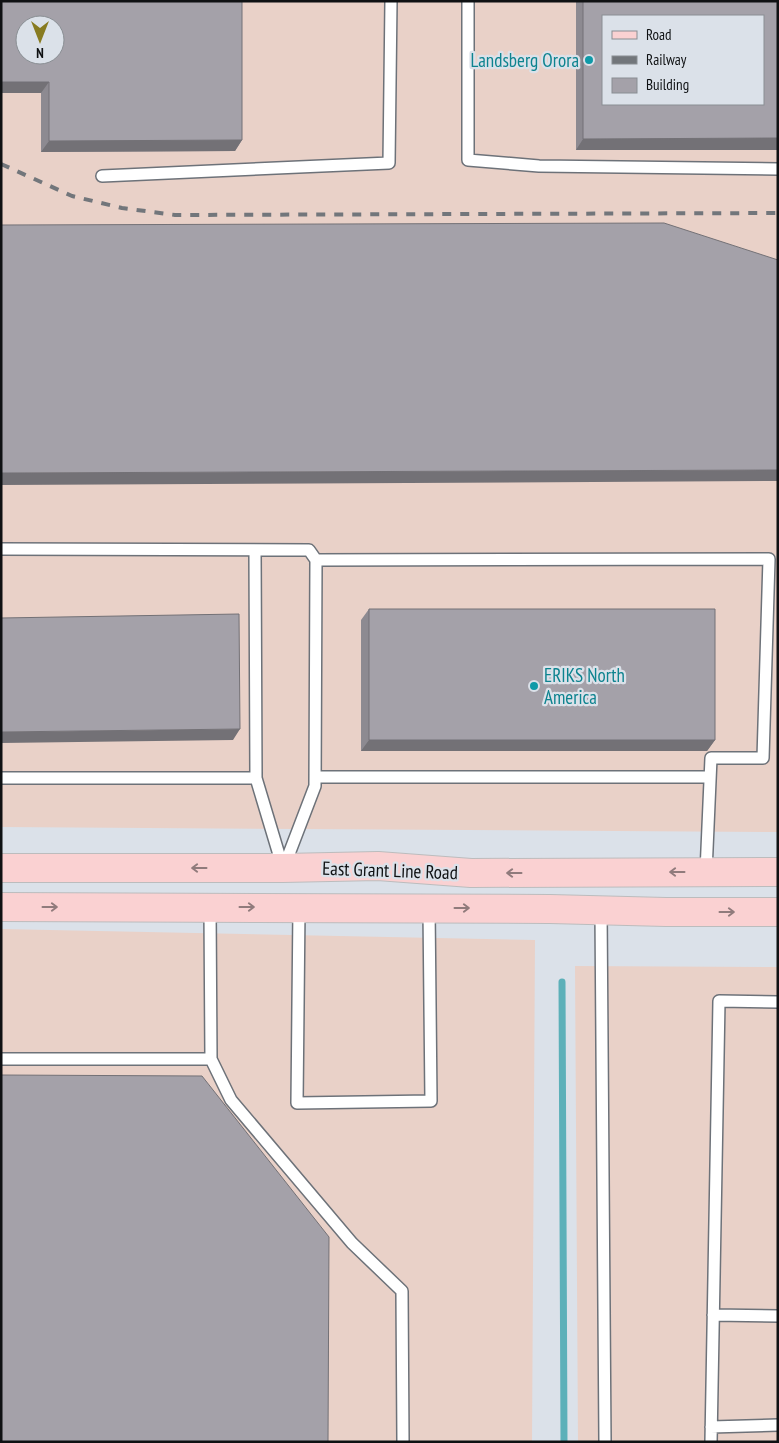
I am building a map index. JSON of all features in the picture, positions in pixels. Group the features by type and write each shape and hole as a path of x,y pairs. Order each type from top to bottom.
{"main road":[{"name":"East Grant Line Road","path":"1,868 378,866 470,874 778,872"},
{"name":"East Grant Line Road","path":"1,907 429,908 778,912"}],"lane":[{"path":"102,176 388,163 390,1"},
{"path":"468,1 468,160 539,166 778,169"},
{"path":"1,549 309,550 316,560 315,786 283,868"},
{"path":"255,550 256,778 283,868"},
{"path":"316,560 769,559 763,758 711,758 706,872"},
{"path":"315,776 710,776"},
{"path":"1,778 256,778"},
{"path":"210,907 211,1059 231,1100 352,1243 402,1291 403,1442"},
{"path":"299,908 297,1103 431,1101 429,908"},
{"path":"601,910 605,1442"},
{"path":"711,1442 719,1001 778,1002"},
{"path":"1,1059 211,1059"},
{"path":"713,1316 778,1316"},
{"path":"711,1427 778,1425"}],"shaded area":[{"path":"1,1 778,1 778,832 1,827"},
{"path":"1,929 535,940 532,1442 1,1442"},
{"path":"575,966 778,967 778,1442 578,1442"}],"building":[{"path":"1,1 242,1 242,140 49,141 49,82 1,82"},
{"name":"Landsberg Orora","path":"583,1 778,1 778,138 583,139"},
{"path":"664,223 778,260 778,470 1,473 1,225"},
{"name":"ERIKS North America","path":"369,609 715,609 715,740 369,740"},
{"path":"239,614 240,729 1,732 1,618"},
{"path":"1,1075 202,1076 329,1237 328,1442 1,1442"}],"waterway":[{"path":"562,982 564,1442"}],"railway":[{"path":"1,164 72,196 122,208 175,215 778,213"}],"place":[{"name":"Landsberg Orora","path":"589,60"},
{"name":"ERIKS North America","path":"534,686"}]}
